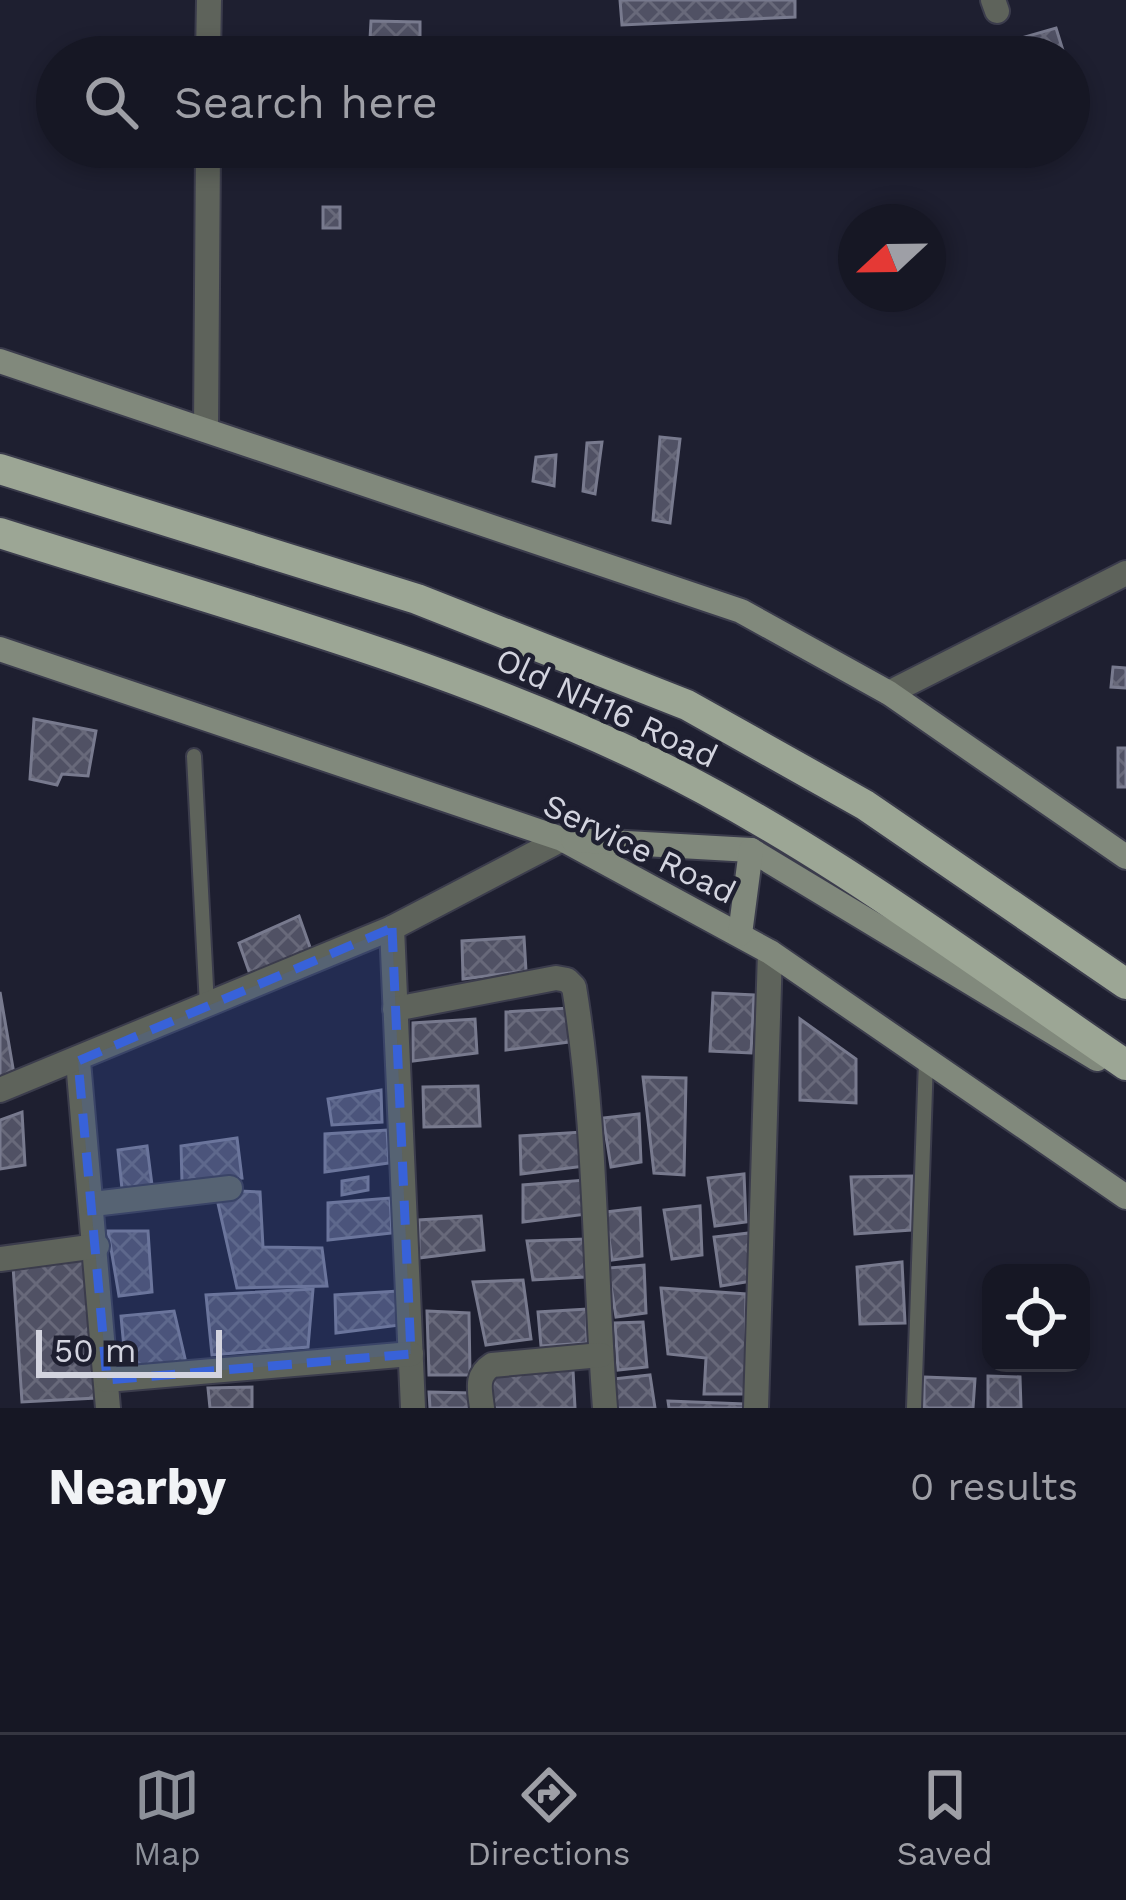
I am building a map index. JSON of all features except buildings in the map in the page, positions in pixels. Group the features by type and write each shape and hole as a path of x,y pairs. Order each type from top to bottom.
{"main road":[{"name":"Old NH16 Road","path":"0,469 417,599 686,705 865,805 1126,984"},
{"name":"Old NH16 Road","path":"0,533 466,681 645,759 830,862 1126,1070"}],"street":[{"path":"208,0 208,36"},
{"path":"206,430 208,168"},
{"path":"0,361 741,610 889,693 1126,856"},
{"path":"889,693 1126,574"},
{"name":"Service Road","path":"0,649 562,839 770,952 1126,1197"},
{"path":"0,1090 392,928 562,839 751,850 1068,1043 1126,1070"},
{"path":"740,934 751,850"},
{"path":"392,928 413,1408"},
{"path":"756,1408 770,952"},
{"path":"395,1009 556,978 574,987 595,1200 605,1408"},
{"path":"78,1061 94,1204 108,1408"},
{"path":"94,1204 230,1188"},
{"path":"0,1259 97,1246"},
{"path":"107,1379 411,1354"},
{"path":"482,1408 479,1380 482,1371 492,1365 601,1355"}],"lane":[{"path":"194,757 207,1006"},
{"path":"914,1408 926,1060"}],"highlighted area":[{"path":"392,928 411,1354 107,1380 78,1061"}]}
